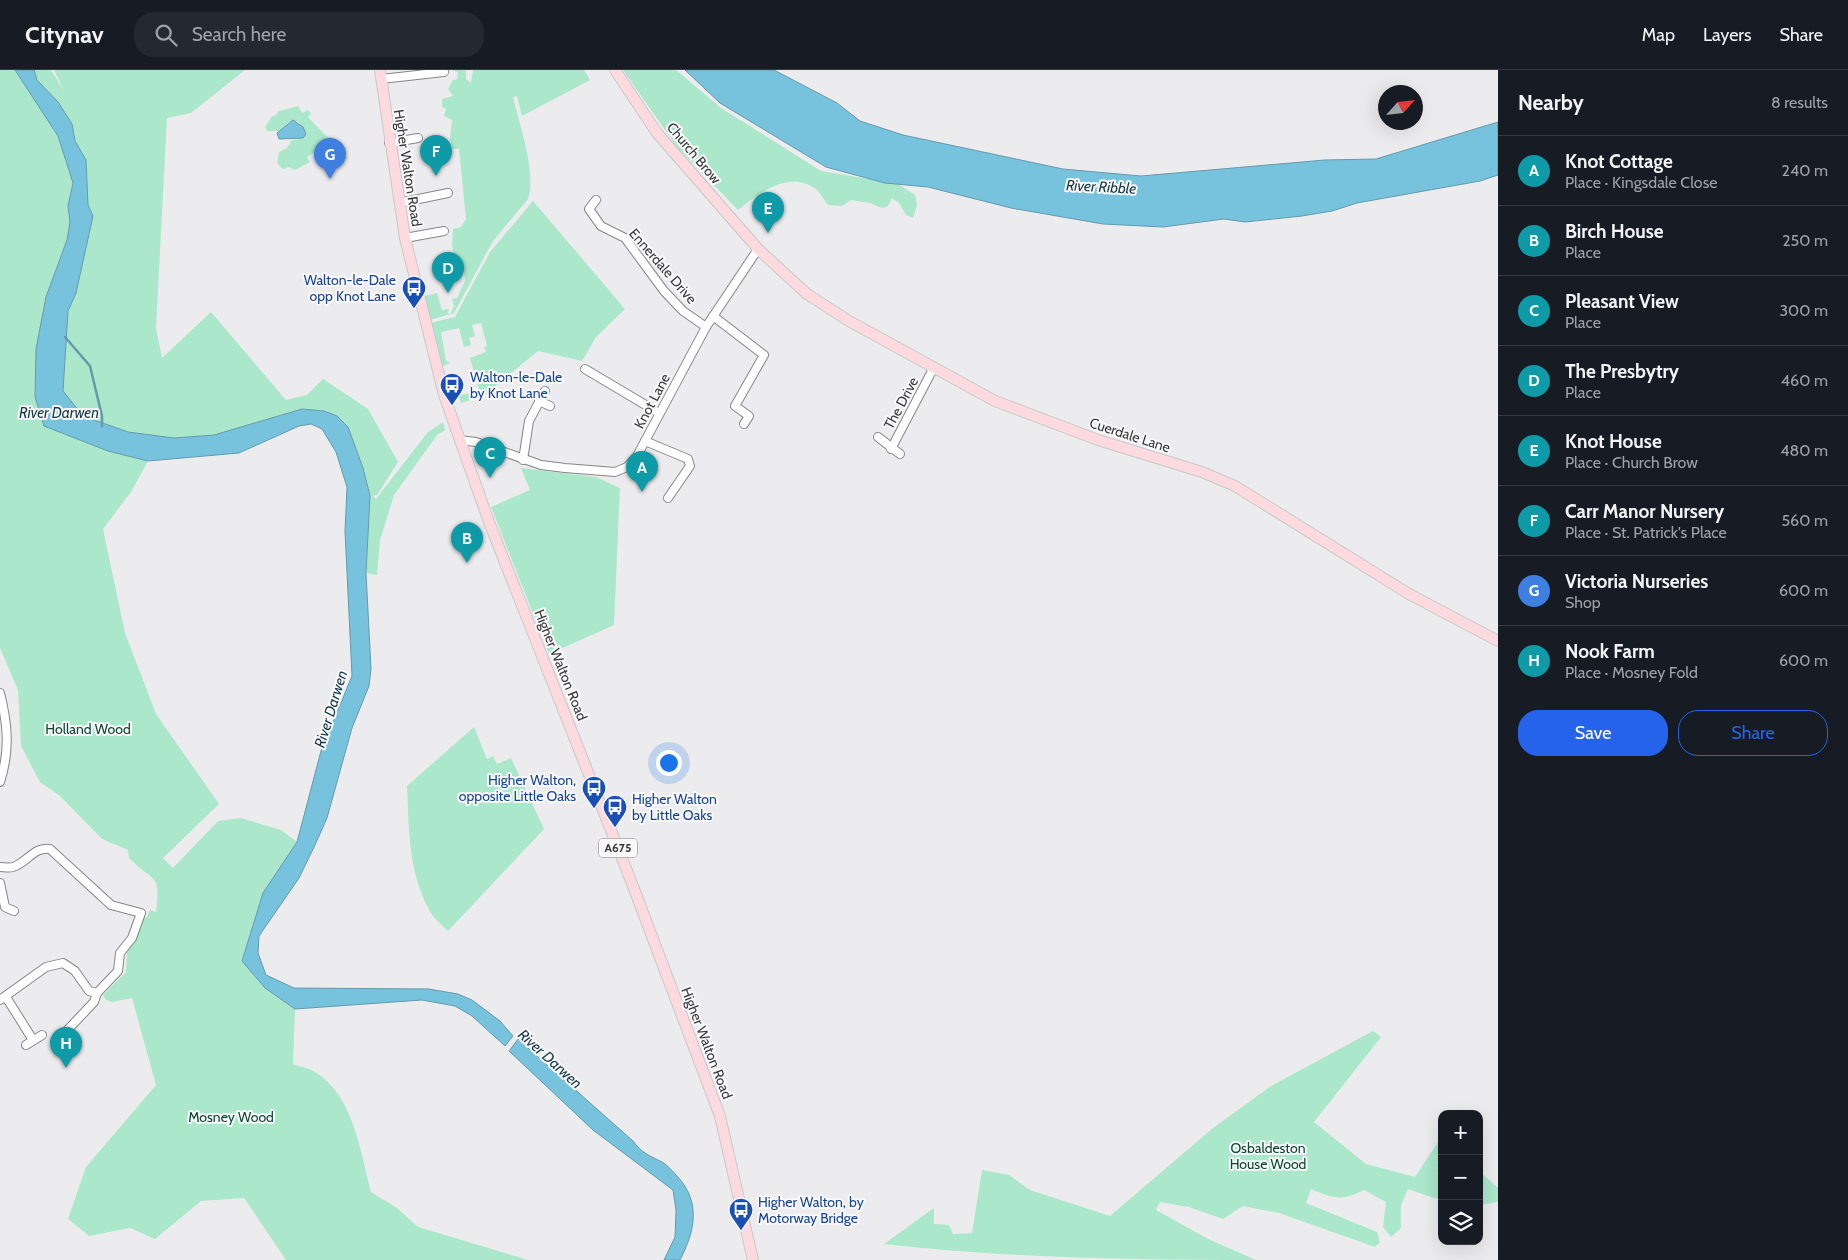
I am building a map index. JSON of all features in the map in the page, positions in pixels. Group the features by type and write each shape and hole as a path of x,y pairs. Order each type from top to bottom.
{"main road":[{"name":"Church Brow","path":"616,70 657,133 758,249"},
{"name":"Higher Walton Road","path":"381,74 389,143 405,238 437,371 459,440 493,531 631,881 720,1116 753,1260"},
{"name":"Cuerdale Lane","path":"758,249 807,294 849,321 933,369 995,401 1098,440 1202,472 1235,486 1409,594 1498,642"}],"street":[{"path":"381,74 444,72"},
{"path":"389,143 418,138"},
{"path":"399,203 448,193"},
{"name":"Ennerdale Drive","path":"596,200 588,209 601,226 625,238 664,291 683,310 706,327"},
{"path":"405,238 444,231"},
{"name":"Knot Lane","path":"459,440 476,442 541,465 615,472 631,464 706,327 758,249"},
{"path":"713,316 764,355 735,406 749,416 744,424"},
{"path":"585,369 659,413"},
{"name":"The Drive","path":"891,449 933,369"},
{"path":"523,460 529,421 545,391"},
{"path":"539,401 550,406"},
{"path":"878,437 891,449 900,454"},
{"path":"645,441 688,459 690,466 668,498"},
{"path":"0,693 6,716 8,739 6,761 0,782"},
{"path":"0,866 13,867 35,852 44,848 50,849 111,905 141,913 132,938 120,953 118,971 97,993 94,1002 58,1039"},
{"path":"0,883 5,907 14,911"},
{"path":"33,1040 3,998 46,968 63,963 75,971 89,991 97,993"},
{"path":"26,1045 42,1035"}],"green space":[{"path":"0,70 15,70 58,136 73,183 68,206 70,222 67,240 46,297 36,349 35,397 60,433 108,451 148,461 131,492 103,529 125,633 156,714 219,804 163,858 173,868 218,821 241,818 281,830 297,842 263,893 242,961 265,988 295,1009 293,1064 315,1072 328,1082 339,1095 354,1126 371,1192 397,1208 418,1227 528,1260 286,1260 244,1198 201,1201 155,1239 130,1228 89,1236 68,1219 86,1167 156,1085 132,998 112,1002 106,1000 103,995 126,972 127,952 138,934 142,919 147,917 150,910 156,912 157,890 154,879 129,858 128,850 102,839 60,796 40,782 21,746 18,690 0,648"},
{"path":"34,70 51,70 64,91 54,70 245,70 191,113 167,118 156,328 162,358 211,312 286,400 307,395 323,379 368,409 398,462 377,495 373,496 376,499 428,432 443,422 445,430 437,435 394,495 380,540 377,575 366,573 370,496 363,468 348,427 302,409 214,435 174,438 128,432 83,416 63,391 68,311 76,293 93,216 88,205 86,160 75,141 72,124 58,102 37,80"},
{"path":"452,70 466,70 466,79 471,83 473,70 584,70 590,80 522,116 517,96 513,97 529,163 530,189 528,199 493,241 454,313 450,314 454,306 452,299 457,298 465,281 464,268 457,269 452,246 453,229 461,227 466,219 459,149 453,149 450,139 452,120 444,116 446,109 442,107 442,99 453,96 448,89 453,80 457,79 458,72"},
{"path":"623,70 676,70 721,108 821,171 898,184 915,195 917,205 913,218 906,215 899,203 892,198 888,206 882,208 870,203 851,200 842,206 828,205 816,189 806,184 795,182 775,186 755,197 738,210 677,147"},
{"path":"298,106 302,113 308,110 311,113 308,117 327,137 331,137 335,141 328,147 325,145 307,157 310,162 295,170 288,167 283,169 277,163 279,152 287,148 292,140 303,138 305,132 298,121 289,122 279,131 267,131 265,127 272,116 275,116 279,111"},
{"path":"533,201 625,309 596,337 582,361 538,351 483,396 461,403 459,396 479,390 470,358 486,352 484,347 487,346 481,323 472,325 475,336 469,338 471,345 464,347 459,328 441,332 446,361 451,363 442,366 430,323 455,317 490,252"},
{"path":"437,293 442,310 449,309 448,315 430,320 425,296"},
{"path":"521,468 596,477 620,488 614,625 549,654 491,507 530,490"},
{"path":"474,727 487,759 493,756 497,764 511,758 544,829 448,931 432,914 417,881 411,850 407,786"},
{"name":"Osbaldeston House Wood","path":"1373,1031 1381,1037 1314,1122 1366,1164 1415,1177 1438,1142 1438,1198 1408,1189 1401,1205 1401,1228 1391,1237 1383,1227 1386,1202 1364,1190 1350,1196 1332,1197 1311,1189 1306,1203 1377,1232 1380,1242 1375,1247 1279,1213 1243,1206 1223,1219 1189,1207 1160,1202 1156,1210 1208,1239 1256,1260 1023,1255 884,1244 934,1208 934,1224 949,1225 953,1234 972,1233 982,1170 1009,1175 1030,1190 1110,1216 1213,1128 1271,1086"},
{"path":"1483,1175 1498,1188 1498,1202 1483,1204"}],"water":[{"path":"15,70 34,70 37,80 58,102 72,124 75,141 86,160 88,205 93,216 76,293 68,311 63,391 83,416 128,432 174,438 214,435 302,409 324,411 337,416 348,427 363,468 370,496 366,573 371,669 369,686 352,728 327,818 299,878 259,936 258,953 266,975 294,988 429,989 458,994 472,1000 500,1021 513,1036 505,1046 472,1016 455,1006 422,1000 295,1009 265,988 242,961 263,893 297,842 321,751 352,676 345,531 347,487 336,452 322,429 311,424 299,426 239,453 148,461 108,451 44,426 35,397 36,349 46,297 67,240 70,222 68,206 73,183 58,136"},
{"name":"River Ribble","path":"685,70 774,70 837,103 860,121 903,135 1063,169 1141,176 1325,160 1376,159 1498,122 1498,175 1480,181 1357,203 1332,211 1302,216 1245,222 1224,219 1163,227 1103,224 1011,208 928,187 885,183 826,167 720,103"},
{"path":"293,120 303,127 306,134 303,138 279,139 277,133"},
{"name":"River Darwen","path":"518,1039 642,1151 663,1162 678,1177 690,1197 693,1207 692,1228 680,1260 664,1260 675,1237 676,1210 673,1190 593,1130 509,1051"}],"waterway":[{"path":"65,337 90,366 102,416 102,426"}],"place":[{"name":"Carr Manor Nursery","path":"436,176"},
{"name":"Victoria Nurseries","path":"330,179"},
{"name":"Knot House","path":"768,233"},
{"name":"The Presbytry","path":"448,293"},
{"name":"Walton-le-Dale opp Knot Lane","path":"414,309"},
{"name":"Walton-le-Dale by Knot Lane","path":"452,406"},
{"name":"Pleasant View","path":"490,478"},
{"name":"Knot Cottage","path":"642,492"},
{"name":"Birch House","path":"467,563"},
{"name":"Higher Walton, opposite Little Oaks","path":"594,809"},
{"name":"Higher Walton by Little Oaks","path":"615,828"},
{"name":"Nook Farm","path":"66,1068"},
{"name":"Higher Walton, by Motorway Bridge","path":"741,1231"}],"park label":[{"name":"Holland Wood","path":"88,729"},
{"name":"Mosney Wood","path":"231,1117"}]}
